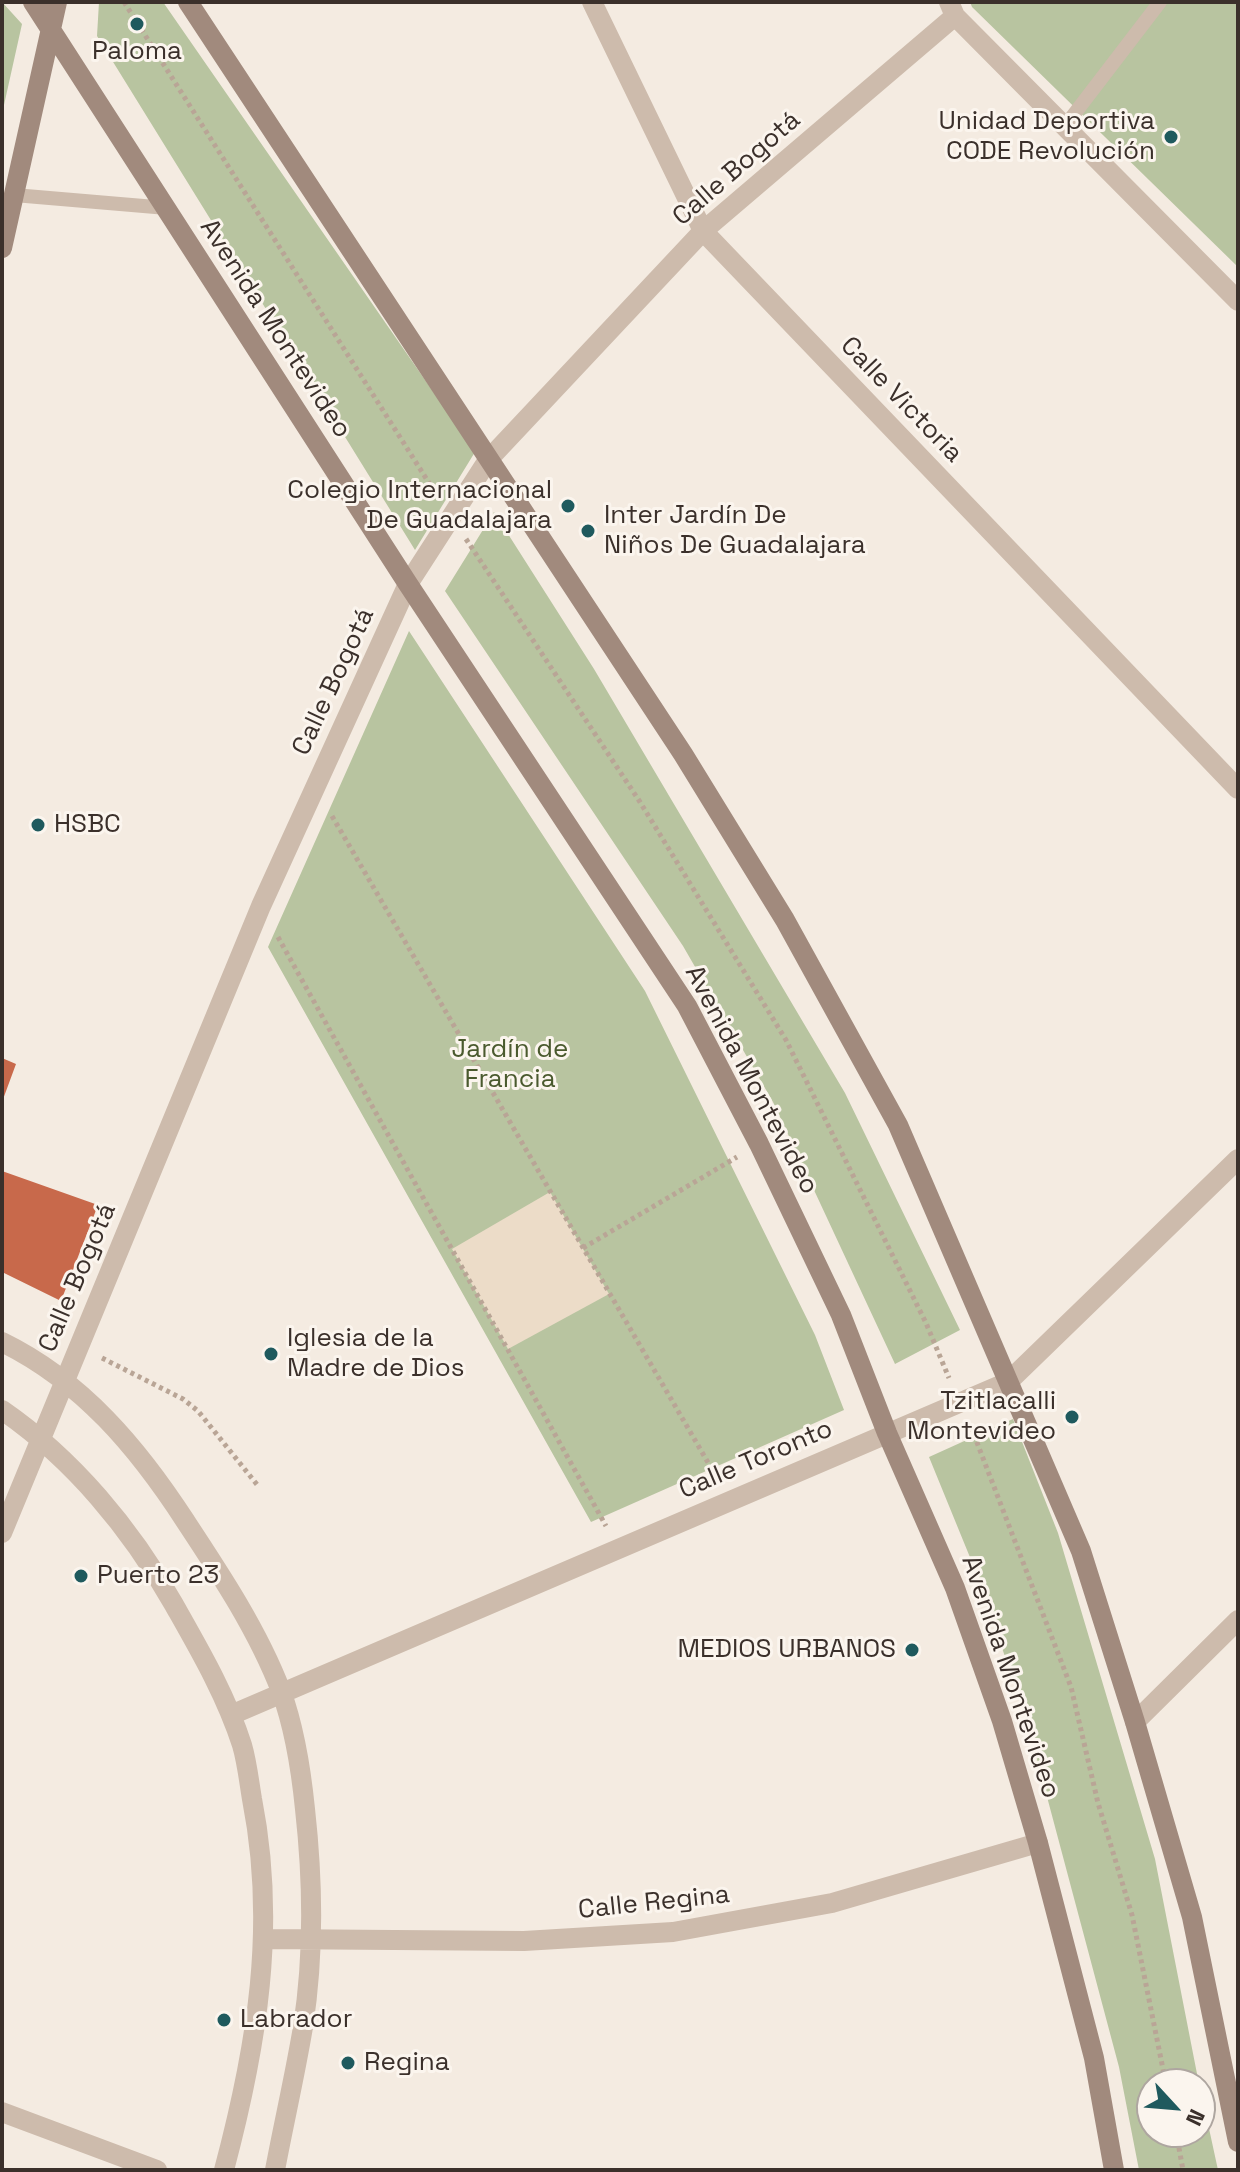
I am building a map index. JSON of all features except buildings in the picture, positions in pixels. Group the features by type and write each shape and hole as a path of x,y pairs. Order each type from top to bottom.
{"street":[{"name":"Avenida Montevideo","path":"33,2 408,584 687,1006 759,1144 841,1315 887,1433 955,1588 1002,1721 1038,1843 1094,2058 1114,2170"},
{"path":"2,248 57,2"},
{"path":"188,2 683,754 785,920 898,1125 1081,1551 1192,1917 1233,2087 1238,2142"},
{"name":"Calle Victoria","path":"592,2 703,231 1238,789"},
{"path":"952,9 1238,301"},
{"name":"Calle Bogotá","path":"2,1533 261,906 408,584 488,460 703,231 952,9"},
{"name":"Calle Toronto","path":"231,1715 1008,1382 1238,1159"},
{"path":"2,1342 27,1354 64,1379 122,1436 174,1504 224,1580 269,1662 281,1692 300,1757 311,1860 310,1938 303,2025 275,2170"},
{"path":"2,1410 84,1479 150,1562 203,1655 243,1748 260,1838 265,1939 255,2028 240,2108 224,2170"},
{"path":"1135,1722 1238,1620"},
{"name":"Calle Regina","path":"265,1939 524,1941 673,1932 832,1903 1038,1843"},
{"path":"2,2112 157,2170"}],"lane":[{"path":"1065,126 1160,2"},
{"path":"14,195 167,208"}],"path":[{"path":"315,786 729,1500"},
{"path":"261,906 618,1548"},
{"path":"583,1248 759,1144"},
{"path":"78,1346 183,1399 198,1411 259,1487"},
{"path":"1179,2148 1183,2170"}],"green space":[{"path":"2,2 22,24 2,114"},
{"path":"99,2 163,2 475,452 415,550 97,36"},
{"name":"Unidad Deportiva CODE Revolución","path":"970,2 1238,2 1238,267 972,7"},
{"path":"494,512 594,669 845,1093 960,1330 895,1364 773,1102 683,946 445,591"},
{"name":"Jardín de Francia","path":"409,631 645,991 815,1335 844,1410 591,1522 268,947"},
{"path":"1013,1419 1058,1533 1155,1859 1196,2068 1136,2068 1136,2148 1213,2148 1218,2170 1139,2170 1119,2067 1026,1718 976,1572 929,1457"}],"shaded area":[{"path":"550,1192 609,1294 508,1349 452,1249"}],"place":[{"name":"Paloma","path":"137,24"},
{"name":"Unidad Deportiva CODE Revolución","path":"1171,137"},
{"name":"Colegio Internacional De Guadalajara","path":"568,506"},
{"name":"Inter Jardín De Niños De Guadalajara","path":"588,531"},
{"name":"HSBC","path":"38,825"},
{"name":"Iglesia de la Madre de Dios","path":"271,1354"},
{"name":"Tzitlacalli Montevideo","path":"1072,1417"},
{"name":"Puerto 23","path":"81,1576"},
{"name":"MEDIOS URBANOS","path":"912,1650"},
{"name":"Labrador","path":"224,2020"},
{"name":"Regina","path":"348,2063"}]}
